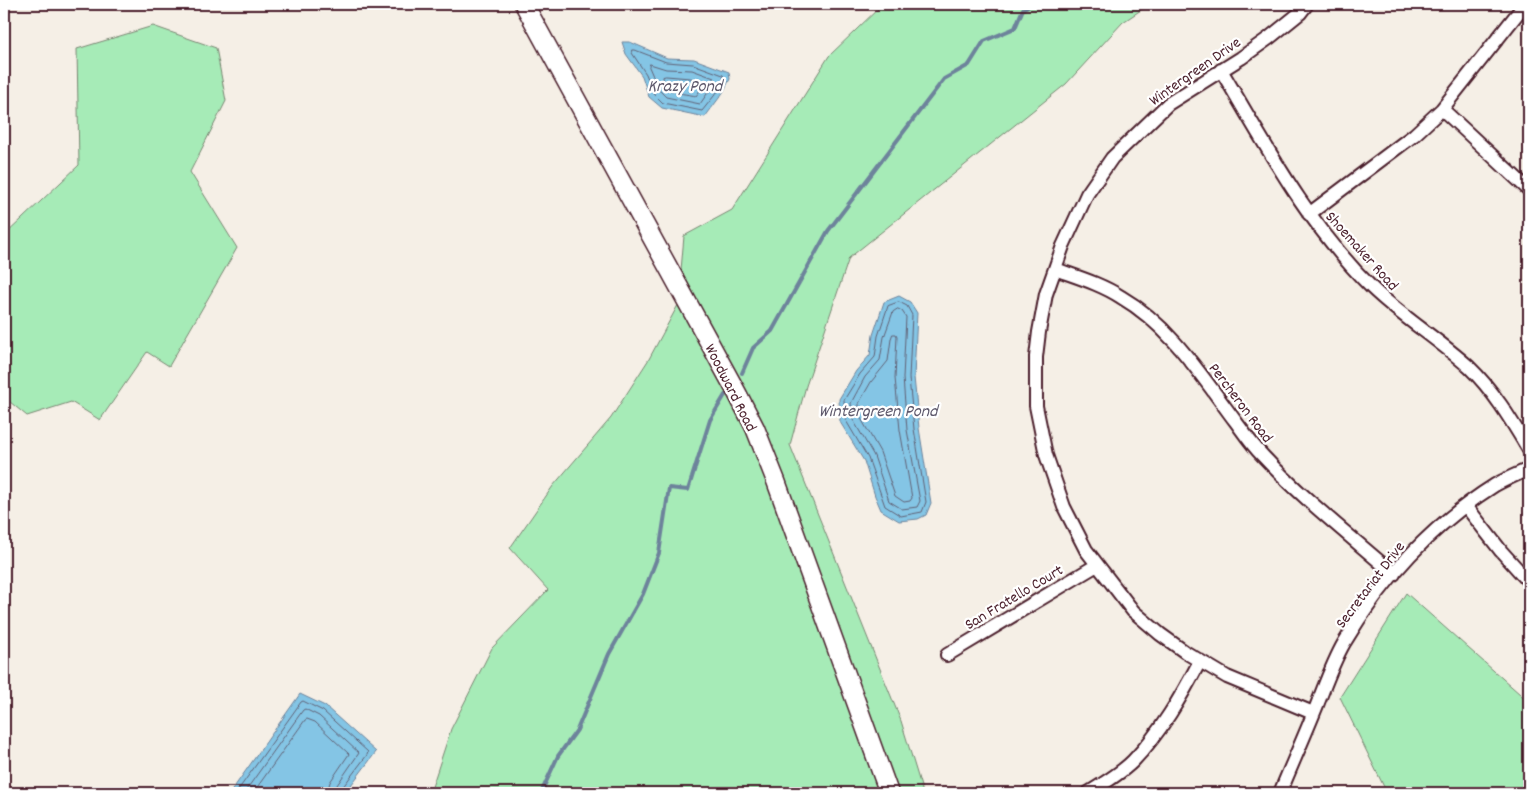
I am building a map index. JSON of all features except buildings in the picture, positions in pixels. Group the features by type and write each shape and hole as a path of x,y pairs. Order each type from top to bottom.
{"street":[{"name":"Woodward Road","path":"524,4 755,428 889,793"},
{"name":"Wintergreen Drive","path":"1307,4 1300,13 1269,38 1168,104 1112,158 1087,194 1063,246 1046,294 1036,357 1036,406 1046,455 1064,507 1086,550 1133,611 1160,634 1227,677 1314,713"},
{"path":"1309,214 1414,135 1442,109 1525,4"},
{"name":"Shoemaker Road","path":"1221,70 1281,172 1309,214 1336,248 1394,308 1468,367 1504,408 1529,450"},
{"path":"1442,109 1529,190"},
{"name":"Percheron Road","path":"1055,269 1121,296 1161,327 1185,353 1260,453 1306,498 1394,574"},
{"name":"Secretariat Drive","path":"1280,793 1344,644 1363,614 1419,545 1451,517 1496,484 1529,469"},
{"path":"1466,506 1500,551 1529,582"},
{"name":"San Fratello Court","path":"947,655 1097,565"},
{"path":"1088,793 1132,762 1154,737 1200,661"}],"green space":[{"path":"883,4 1150,4 1123,22 1066,84 849,258 806,386 790,445 901,721 923,793 430,793 451,729 492,648 548,590 510,548 553,486 611,418 649,359 678,305 684,236 732,210 829,56"},
{"path":"153,26 216,48 226,101 190,172 237,248 169,366 147,352 100,420 71,402 27,416 4,397 4,236 79,165 77,49"},
{"path":"1406,593 1529,702 1529,793 1387,793 1340,697"}],"water":[{"name":"Krazy Pond","path":"622,42 630,42 667,58 694,59 729,72 730,79 722,94 705,117 662,108 649,97 642,76 626,54"},
{"name":"Wintergreen Pond","path":"899,296 910,302 917,313 914,377 919,428 931,503 926,515 918,519 899,521 881,510 864,461 840,422 839,399 856,371 870,355 873,335 884,302"},
{"path":"300,694 325,706 376,752 345,793 230,793"}],"waterway":[{"path":"742,373 753,348 772,331 828,231 944,79 969,65 984,41 1015,28 1023,9 1031,4"},
{"path":"541,793 558,756 577,730 609,654 643,594 659,553 669,488 688,490 710,420 725,395"}]}
